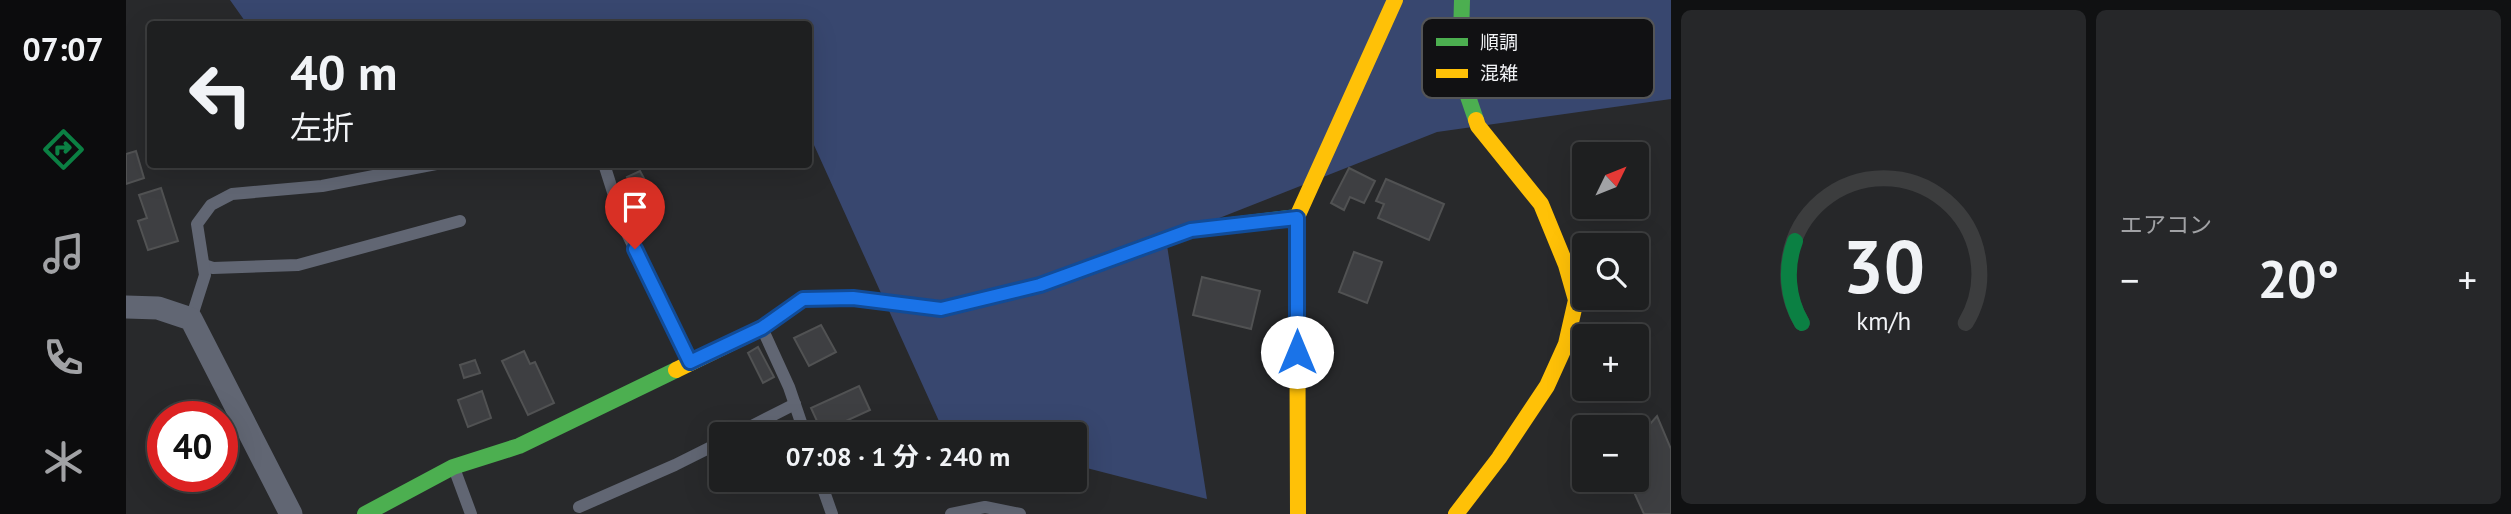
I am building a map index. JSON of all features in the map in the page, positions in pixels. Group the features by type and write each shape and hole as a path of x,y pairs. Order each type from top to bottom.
{"street":[{"path":"1298,514 1297,218 1395,0"},
{"path":"1462,0 1462,18"},
{"path":"1456,514 1500,458 1547,386 1566,344 1576,300 1566,265 1541,204 1478,126 1468,98"},
{"path":"365,514 453,467 520,446 762,328 803,299 853,298 941,309 1040,285 1191,230 1297,218"},
{"path":"126,307 158,308 191,319 291,514"}],"lane":[{"path":"191,319 205,275 197,224 211,205 232,194 322,186 415,168"},
{"path":"605,168 624,227 690,362"},
{"path":"204,265 213,268 298,265 460,221"},
{"path":"762,328 789,387 801,422"},
{"path":"760,422 795,404"},
{"path":"579,507 709,448"},
{"path":"453,467 471,514"},
{"path":"824,492 832,514"},
{"path":"951,514 985,507 1020,514"}],"shaded area":[{"path":"230,0 1671,0 1671,99 1437,132 1166,239 1207,499 1087,468 1087,422 939,422 812,141 812,21 245,21"}],"building":[{"path":"136,151 144,178 126,184 126,154"},
{"path":"1349,168 1375,181 1364,203 1350,197 1344,210 1331,203"},
{"path":"640,171 646,182 632,188 627,177"},
{"path":"1386,179 1444,204 1429,240 1378,218 1384,204 1376,201"},
{"path":"161,188 178,241 148,250 138,221 147,218 139,195"},
{"path":"649,192 659,210 643,218 634,199"},
{"path":"1354,252 1382,262 1367,303 1339,292"},
{"path":"1202,277 1260,291 1251,329 1193,315"},
{"path":"821,325 836,352 809,366 794,338"},
{"path":"758,347 774,377 763,383 748,353"},
{"path":"524,351 530,364 535,362 554,403 528,415 502,361"},
{"path":"475,360 480,373 464,378 460,365"},
{"path":"859,386 870,410 844,422 817,422 811,408"},
{"path":"482,391 491,418 468,427 458,400"},
{"path":"1657,416 1671,449 1671,514 1644,514 1634,492 1649,492 1649,425"}],"traffic: fast":[{"path":"1462,0 1462,18"},
{"path":"1469,98 1476,120"},
{"path":"1007,293 1040,285 1191,230 1297,217"},
{"path":"365,514 453,467 519,446 676,370"}],"traffic: slow":[{"path":"1298,514 1297,217 1395,0"},
{"path":"1456,514 1499,458 1547,386 1566,344 1576,300 1566,265 1541,204 1476,120"},
{"path":"676,370 762,328 803,299 853,298 941,309 1007,293"}],"route":[{"path":"635,249 690,362 762,328 803,299 853,298 941,309 1040,285 1191,230 1297,218 1297,352"}]}
